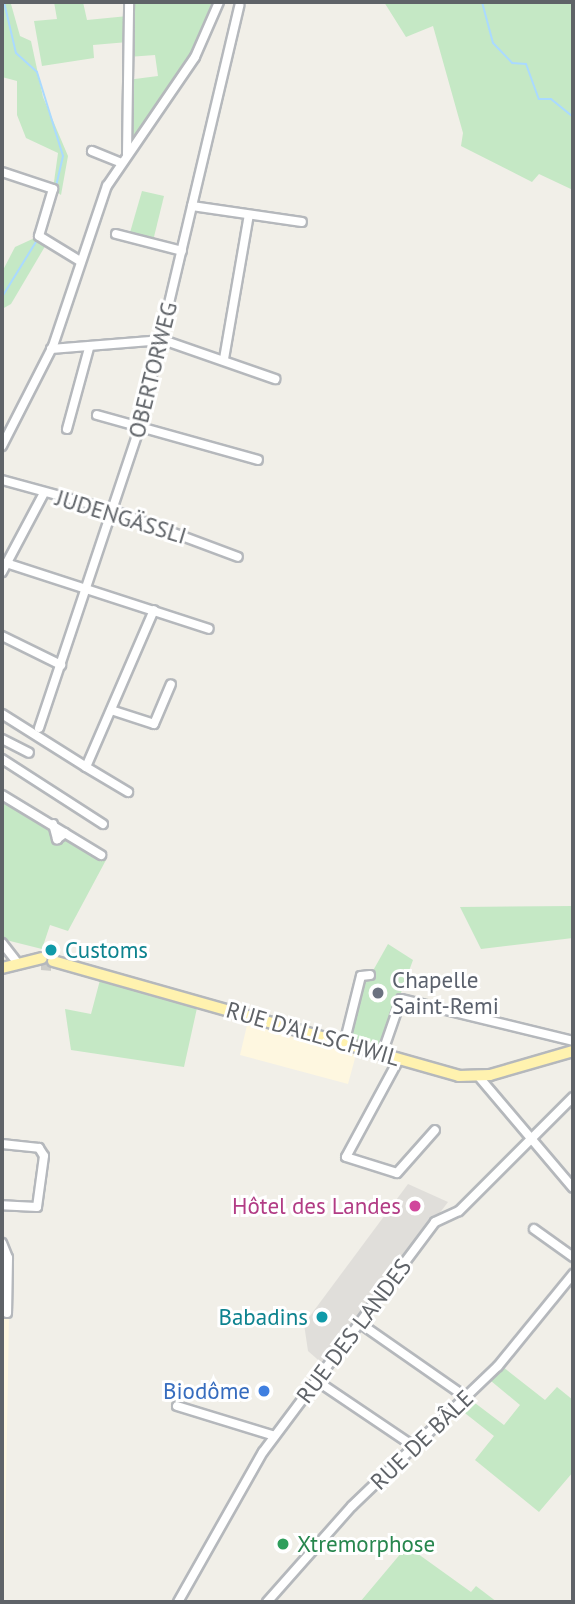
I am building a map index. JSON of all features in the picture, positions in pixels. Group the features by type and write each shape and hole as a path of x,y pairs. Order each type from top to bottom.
{"main road":[{"path":"2,968 17,962 41,961"},
{"name":"RUE D'ALLSCHWIL","path":"55,963 399,1059 479,1077 573,1051"}],"street":[{"path":"127,154 129,2"},
{"path":"2,446 51,349 80,261 121,163 195,57 219,2"},
{"name":"OBERTORWEG","path":"39,728 90,587 140,426 163,340 239,6"},
{"path":"92,151 121,163"},
{"path":"2,172 53,189 39,236 80,261"},
{"path":"192,206 302,222"},
{"path":"224,359 249,215"},
{"path":"116,234 182,251"},
{"path":"51,349 163,340 224,359 275,379"},
{"path":"67,429 89,348"},
{"path":"97,415 258,460"},
{"name":"JUDENGÄSSLI","path":"2,480 115,512 238,557"},
{"path":"2,572 44,493"},
{"path":"6,563 90,587 209,629"},
{"path":"86,767 155,610"},
{"path":"2,636 61,665"},
{"path":"111,710 154,724 172,684"},
{"path":"2,714 128,792"},
{"path":"2,739 29,752 23,766"},
{"path":"2,759 103,824"},
{"path":"2,795 101,855"},
{"path":"2,943 17,962"},
{"path":"344,1044 361,976 370,975"},
{"path":"382,1054 401,999 573,1041"},
{"path":"399,1059 348,1159 397,1174 435,1130"},
{"path":"479,1077 533,1136 573,1188"},
{"name":"RUE DES LANDES","path":"178,1602 275,1436 435,1222 459,1210 573,1097"},
{"path":"2,1144 39,1148 44,1156 37,1208 2,1206"},
{"path":"534,1229 573,1257"},
{"path":"2,1243 8,1258 7,1313"},
{"name":"RUE DE BÂLE","path":"267,1602 415,1447 467,1398 573,1274"},
{"path":"361,1324 467,1398"},
{"path":"317,1381 415,1447"},
{"path":"177,1406 275,1436"}],"shaded area":[{"path":"248,1021 357,1051 348,1084 240,1055"},
{"path":"408,1184 448,1202 325,1366 308,1351 304,1324"},
{"path":"2,1245 10,1257 4,1602 2,1602"}],"green space":[{"path":"2,2 11,4 20,36 31,41 43,97 68,156 61,195 53,189 58,153 26,138 17,115 17,81 2,77"},
{"path":"54,2 83,2 87,20 128,16 129,2 212,2 193,49 129,146 127,80 158,76 155,55 128,57 128,42 93,45 94,58 42,66 34,21 57,19"},
{"path":"384,2 573,2 573,190 539,174 532,182 461,146 463,133 433,26 406,37"},
{"path":"142,191 164,196 153,241 129,236"},
{"path":"39,236 47,243 11,304 2,309 2,272 15,247"},
{"path":"2,797 46,823 59,842 68,838 106,860 68,931 50,925 42,949 2,939"},
{"path":"573,906 573,938 481,949 460,907"},
{"path":"388,944 413,960 380,1050 348,1040 364,976 370,976"},
{"path":"100,980 197,1008 184,1067 71,1050 65,1009 91,1014"},
{"path":"503,1367 545,1400 557,1387 573,1400 573,1472 539,1512 475,1460 494,1436 461,1410 471,1400 504,1425 520,1405 491,1381"},
{"path":"407,1546 471,1592 476,1586 497,1602 360,1602"}],"waterway":[{"path":"4,2 16,53 37,72 63,156 51,208"},
{"path":"482,2 493,43 512,63 526,64 539,99 551,99 573,117"},
{"path":"2,297 37,240"}],"tunnel":[{"path":"41,965 53,966"}],"place":[{"name":"Customs","path":"51,950"},
{"name":"Chapelle Saint-Remi","path":"378,993"},
{"name":"Hôtel des Landes","path":"415,1206"},
{"name":"Babadins","path":"322,1317"},
{"name":"Biodôme","path":"264,1391"},
{"name":"Xtremorphose","path":"283,1544"}]}
